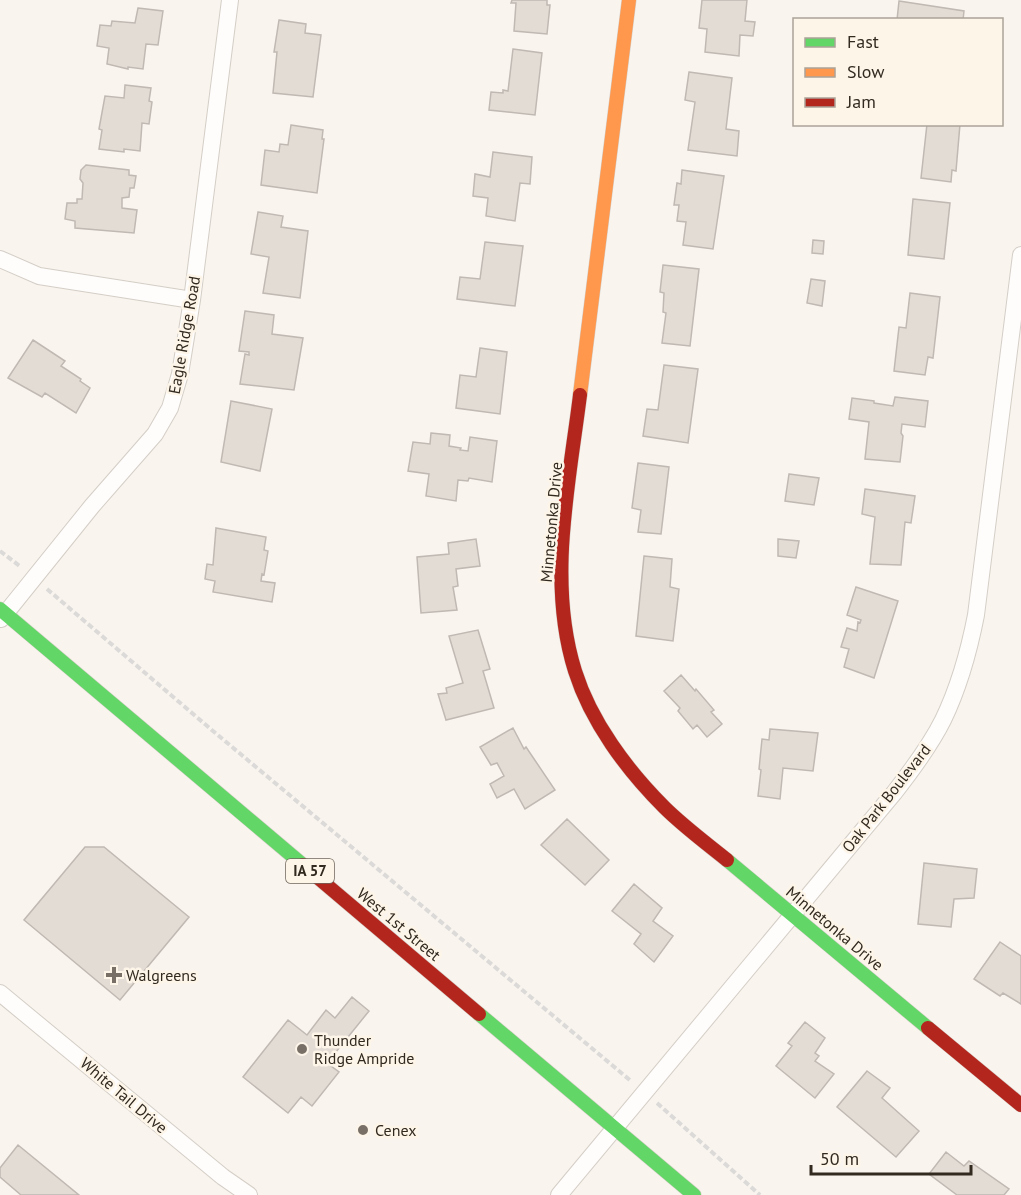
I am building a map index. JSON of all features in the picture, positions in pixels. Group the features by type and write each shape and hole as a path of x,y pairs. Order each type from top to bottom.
{"street":[{"name":"Eagle Ridge Road","path":"2,614 155,434 171,408 180,374 192,300 230,0"},
{"name":"Minnetonka Drive","path":"629,0 563,535 561,569 567,640 575,671 587,702 624,761 665,808 1021,1106"},
{"name":"Oak Park Boulevard","path":"559,1195 894,793 921,757 943,720 969,647 976,615 1021,255"},
{"path":"0,259 39,276 192,300"},
{"name":"West 1st Street","path":"2,614 694,1195"},
{"name":"White Tail Drive","path":"0,993 223,1177 249,1195"}],"path":[{"path":"0,551 645,1094 760,1195"}],"building":[{"path":"512,0 547,0 547,5 550,5 547,34 514,31 516,3 511,3"},
{"path":"702,0 747,0 745,21 755,22 753,36 740,35 739,56 705,52 707,29 699,28"},
{"path":"899,1 964,11 963,18 897,18"},
{"path":"138,8 163,11 158,45 146,44 143,69 128,67 128,69 107,64 109,48 97,46 100,25 111,26 112,21 135,23"},
{"path":"279,20 306,24 305,33 321,35 313,97 273,93 277,52 274,52"},
{"path":"513,49 542,53 535,115 489,110 491,92 508,91"},
{"path":"689,72 732,78 726,129 739,131 737,156 688,150 695,102 685,100"},
{"path":"125,85 151,88 149,124 142,123 140,151 99,149 102,130 99,129 105,96 124,98"},
{"path":"291,125 323,130 322,139 324,139 317,193 261,185 265,150 279,152 280,144 288,145"},
{"path":"927,126 960,126 956,171 952,170 951,182 921,178"},
{"path":"493,152 532,157 530,184 520,183 515,221 486,216 488,198 473,196 475,174 490,177"},
{"path":"86,165 129,170 129,175 136,176 134,188 130,188 129,197 122,198 122,208 137,210 134,233 75,228 75,221 65,219 67,203 77,203 77,199 82,199 81,170"},
{"path":"682,170 724,176 713,249 683,245 686,222 677,221 679,205 674,205 677,183 681,184"},
{"path":"913,199 950,203 944,259 908,255"},
{"path":"258,212 283,216 281,227 308,231 300,298 263,293 269,257 251,254"},
{"path":"813,240 824,241 823,254 812,253"},
{"path":"485,242 523,246 515,306 457,299 460,277 480,279"},
{"path":"663,265 699,269 690,346 662,343 666,313 663,312 664,293 660,292"},
{"path":"811,279 825,281 822,306 807,303"},
{"path":"910,293 940,297 933,358 928,357 925,375 894,371 899,327 906,328"},
{"path":"245,311 274,315 272,334 303,338 294,390 240,384 245,354 249,355 249,352 239,351"},
{"path":"33,340 65,361 61,366 90,388 76,413 45,393 42,397 8,378"},
{"path":"480,348 507,352 500,414 456,408 460,375 476,377"},
{"path":"664,365 698,369 688,443 643,436 647,409 658,410"},
{"path":"895,397 928,401 925,427 902,424 900,462 865,459 869,422 849,419 852,398 893,406"},
{"path":"231,401 272,409 260,471 221,462"},
{"path":"431,433 450,435 449,446 468,451 470,437 497,441 492,482 469,478 468,481 458,480 456,501 426,496 429,474 408,471 413,442 430,444"},
{"path":"638,463 669,467 661,534 638,532 641,510 632,508"},
{"path":"789,474 819,478 814,505 785,501"},
{"path":"865,489 915,496 911,523 905,522 901,565 870,564 875,517 862,514"},
{"path":"216,528 266,537 264,550 268,551 261,581 275,583 272,602 213,592 215,581 205,579 207,564 213,565"},
{"path":"476,539 480,566 456,569 458,586 453,587 457,610 421,613 417,557 449,554 448,543"},
{"path":"778,539 799,541 796,558 778,556"},
{"path":"644,556 672,559 670,587 679,589 673,641 636,636"},
{"path":"856,587 898,601 874,678 844,667 849,649 841,647 847,628 857,631 858,622 860,623 861,620 847,615"},
{"path":"478,630 490,669 483,671 494,708 446,720 438,694 447,693 446,688 463,683 449,636"},
{"path":"681,675 714,710 711,712 722,724 707,737 697,725 693,729 678,711 680,708 664,691"},
{"path":"513,728 524,749 526,747 555,790 525,809 514,789 497,798 490,784 504,776 497,763 491,765 480,747"},
{"path":"770,729 818,733 813,771 783,768 780,799 758,796 762,739 769,740"},
{"path":"567,819 609,860 585,885 541,845"},
{"name":"Walgreens","path":"85,847 104,847 189,917 120,1000 24,920"},
{"path":"924,863 977,869 974,898 954,899 951,927 918,924"},
{"path":"634,884 662,908 653,921 673,936 654,962 634,944 641,934 612,911"},
{"path":"1000,942 1021,956 1021,1004 1003,993 1000,996 974,979"},
{"name":"Thunder Ridge Ampride","path":"352,997 369,1011 327,1063 339,1072 312,1106 301,1097 288,1113 243,1077 288,1020 307,1035 326,1010 335,1018"},
{"path":"805,1022 825,1038 815,1053 819,1056 815,1061 834,1074 815,1098 776,1066 792,1046 788,1043"},
{"path":"867,1071 890,1088 882,1098 919,1131 896,1157 837,1107"},
{"path":"18,1145 79,1195 21,1195 0,1177 0,1168"},
{"path":"946,1152 964,1166 969,1161 1009,1189 1004,1195 957,1195 929,1174"}],"traffic: fast":[{"path":"0,609 303,865"},
{"path":"727,860 928,1028"},
{"path":"479,1014 694,1195"}],"traffic: slow":[{"path":"580,395 629,0"}],"traffic: jam":[{"path":"580,395 566,498 561,568 562,603 575,671 590,709 624,761 671,814 727,860"},
{"path":"303,865 479,1014"},
{"path":"928,1028 1021,1105"}],"place":[{"name":"Walgreens","path":"114,975"},
{"name":"Thunder Ridge Ampride","path":"302,1049"},
{"name":"Cenex","path":"363,1130"}]}
